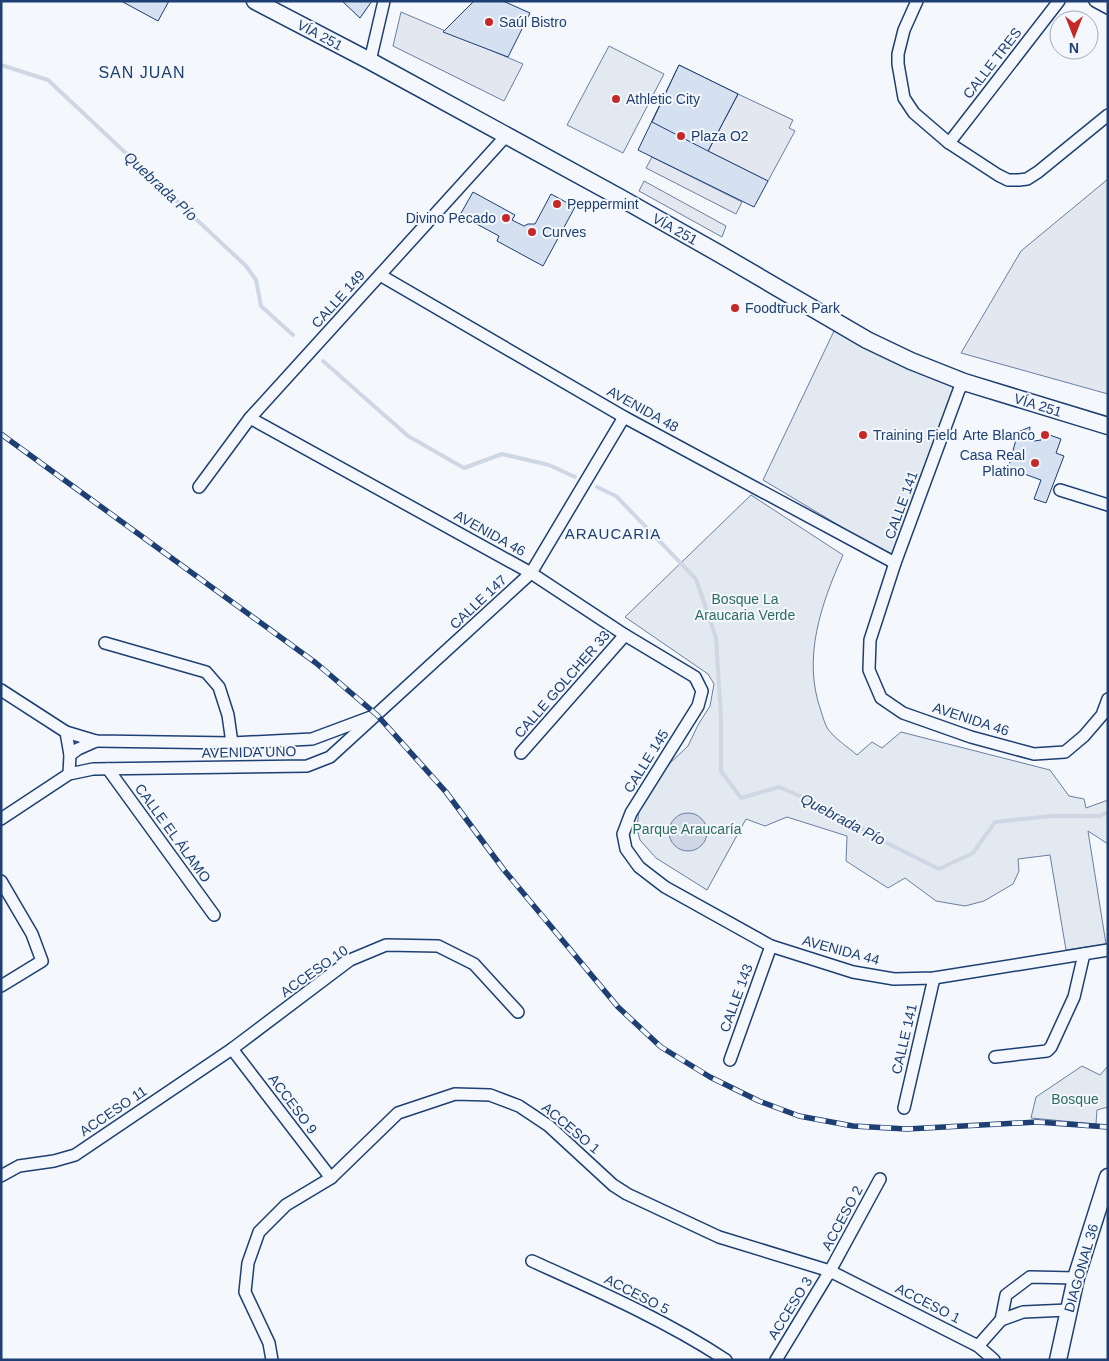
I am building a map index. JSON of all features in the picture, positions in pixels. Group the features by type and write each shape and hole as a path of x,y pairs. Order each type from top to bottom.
{"main road":[{"name":"VÍA 251","path":"255,1 370,61 693,238 867,340 911,361 964,382 1108,426"},
{"name":"DIAGONAL 36","path":"1058,1360 1076,1278 1108,1178"}],"street":[{"path":"370,61 384,1"},
{"path":"918,1 904,30 898,54 904,98 914,113 949,143 998,175 1008,180 1027,179 1108,115"},
{"name":"CALLE TRES","path":"949,143 1059,1"},
{"path":"1095,1 1108,8"},
{"name":"CALLE 149","path":"199,487 250,418 506,136"},
{"name":"AVENIDA 48","path":"380,275 624,416 896,563"},
{"name":"CALLE 141","path":"870,640 959,390 964,382"},
{"name":"CALLE 147","path":"377,715 531,573 624,416"},
{"name":"AVENIDA 46","path":"250,418 531,573 625,635 695,677 702,691"},
{"path":"1060,490 1108,505"},
{"name":"CALLE GOLCHER 33","path":"521,753 625,635"},
{"name":"AVENIDA 46","path":"870,640 869,670 880,698 903,713 971,737 1034,754 1065,752 1084,736 1102,715 1108,699"},
{"path":"105,643 206,672 219,687 228,715 232,743"},
{"name":"AVENIDA UNO","path":"1,690 66,732 96,741 232,743 312,739 377,715"},
{"name":"CALLE 145","path":"626,849 623,834 631,813 698,706 702,691"},
{"name":"AVENIDA UNO","path":"1,819 69,774 93,768 307,766 330,757 377,715"},
{"path":"66,732 70,757 69,774"},
{"path":"70,757 78,749 96,741"},
{"path":"70,757 76,764 93,768"},
{"name":"CALLE EL ÁLAMO","path":"108,769 214,915"},
{"name":"AVENIDA 44","path":"626,849 639,867 665,887 771,946 853,972 894,979 934,978 1108,950"},
{"path":"1,881 32,934 42,961 1,986"},
{"name":"ACCESO 10","path":"232,1049 350,960 386,945 438,946 474,964 518,1012"},
{"name":"CALLE 143","path":"730,1060 771,946"},
{"path":"995,1057 1047,1051 1051,1047 1074,997 1084,954"},
{"name":"CALLE 141","path":"904,1108 934,978"},
{"name":"ACCESO 11","path":"1,1176 19,1166 54,1162 75,1155 232,1049"},
{"name":"ACCESO 9","path":"232,1049 331,1178"},
{"name":"ACCESO 1","path":"272,1360 268,1343 245,1292 248,1263 259,1232 286,1205 331,1178 398,1113 455,1094 490,1095 519,1106 549,1126 613,1185 627,1194 719,1236 830,1271 978,1346 994,1360"},
{"name":"ACCESO 2","path":"830,1271 880,1180"},
{"name":"ACCESO 5","path":"532,1261 626,1304 703,1345 726,1360"},
{"name":"ACCESO 3","path":"776,1360 830,1271"},
{"path":"1001,1320 1006,1295 1030,1277 1076,1278"},
{"path":"978,1346 1001,1320 1023,1312 1068,1310"}],"green space":[{"name":"Athletic City","path":"609,46 664,74 623,153 567,125"},
{"name":"Training Field","path":"834,331 959,390 892,557 763,480"},
{"name":"Bosque La Araucaria Verde","path":"751,495 843,555 821,612 814,651 813,671 824,721 838,740 857,755 872,742 882,748 901,732 1050,770 1069,796 1084,799 1086,808 1108,800 1108,844 1088,831 1106,944 1066,950 1050,855 1018,859 1019,871 1013,884 984,901 965,906 936,901 905,878 888,888 846,861 847,836 787,817 765,826 746,819 707,890 656,858 640,840 637,829 639,809 667,766 688,746 710,706 714,684 708,674 625,617"},
{"name":"Bosque","path":"1082,1066 1100,1075 1108,1066 1108,1107 1097,1110 1096,1124 1031,1118 1036,1097"}],"shaded area":[{"path":"401,12 523,64 504,101 393,46"},
{"path":"738,94 793,120 789,128 795,131 768,181 708,151"},
{"path":"652,157 742,202 736,214 646,168"},
{"path":"1108,179 1108,394 961,353 1021,251"},
{"path":"644,181 726,226 722,237 639,191"},
{"path":"688,813 701,819 707,832 701,845 688,851 675,845 669,832 675,819"}],"building":[{"path":"121,1 169,1 158,21"},
{"path":"342,1 372,1 360,18"},
{"name":"Saúl Bistro","path":"474,1 503,1 530,13 508,57 443,32"},
{"name":"Plaza O2","path":"679,65 738,94 708,151 768,181 754,207 638,150"},
{"path":"679,65 738,94 708,151 652,122"},
{"path":"473,192 515,215 512,220 524,226 535,224 551,194 575,207 543,266 497,241 499,236 460,215"},
{"name":"Casa Real Platino","path":"1030,427 1029,437 1035,437 1034,441 1041,440 1044,433 1061,439 1056,453 1064,456 1046,503 1034,499 1041,480 1016,471 1013,475 1007,473 1018,432"}],"waterway":[{"name":"Quebrada Pío","path":"1,65 48,80 246,266 256,280 261,306 293,335"},
{"name":"Quebrada Pío","path":"323,361 408,436 464,468 502,454 549,465 575,477"},
{"name":"Quebrada Pío","path":"597,487 616,496 696,579 716,638 721,718 721,771 741,798 779,787 830,809 881,840 939,869 973,853 995,822 1051,816 1100,816 1108,812"}],"railway":[{"path":"1,434 316,663 377,715 446,792 504,870 618,1007 661,1047 710,1077 759,1101 799,1116 853,1126 907,1129 1037,1122 1108,1127"}],"place":[{"name":"Saúl Bistro","path":"489,22"},
{"name":"Athletic City","path":"616,99"},
{"name":"Plaza O2","path":"681,136"},
{"name":"Peppermint","path":"557,204"},
{"name":"Divino Pecado","path":"506,218"},
{"name":"Curves","path":"532,232"},
{"name":"Foodtruck Park","path":"735,308"},
{"name":"Training Field","path":"863,435"},
{"name":"Arte Blanco","path":"1045,435"},
{"name":"Casa Real Platino","path":"1035,463"}],"district":[{"name":"SAN JUAN","path":"142,72"},
{"name":"ARAUCARIA","path":"613,533"}],"park label":[{"name":"Parque Araucaría","path":"687,829"}]}
